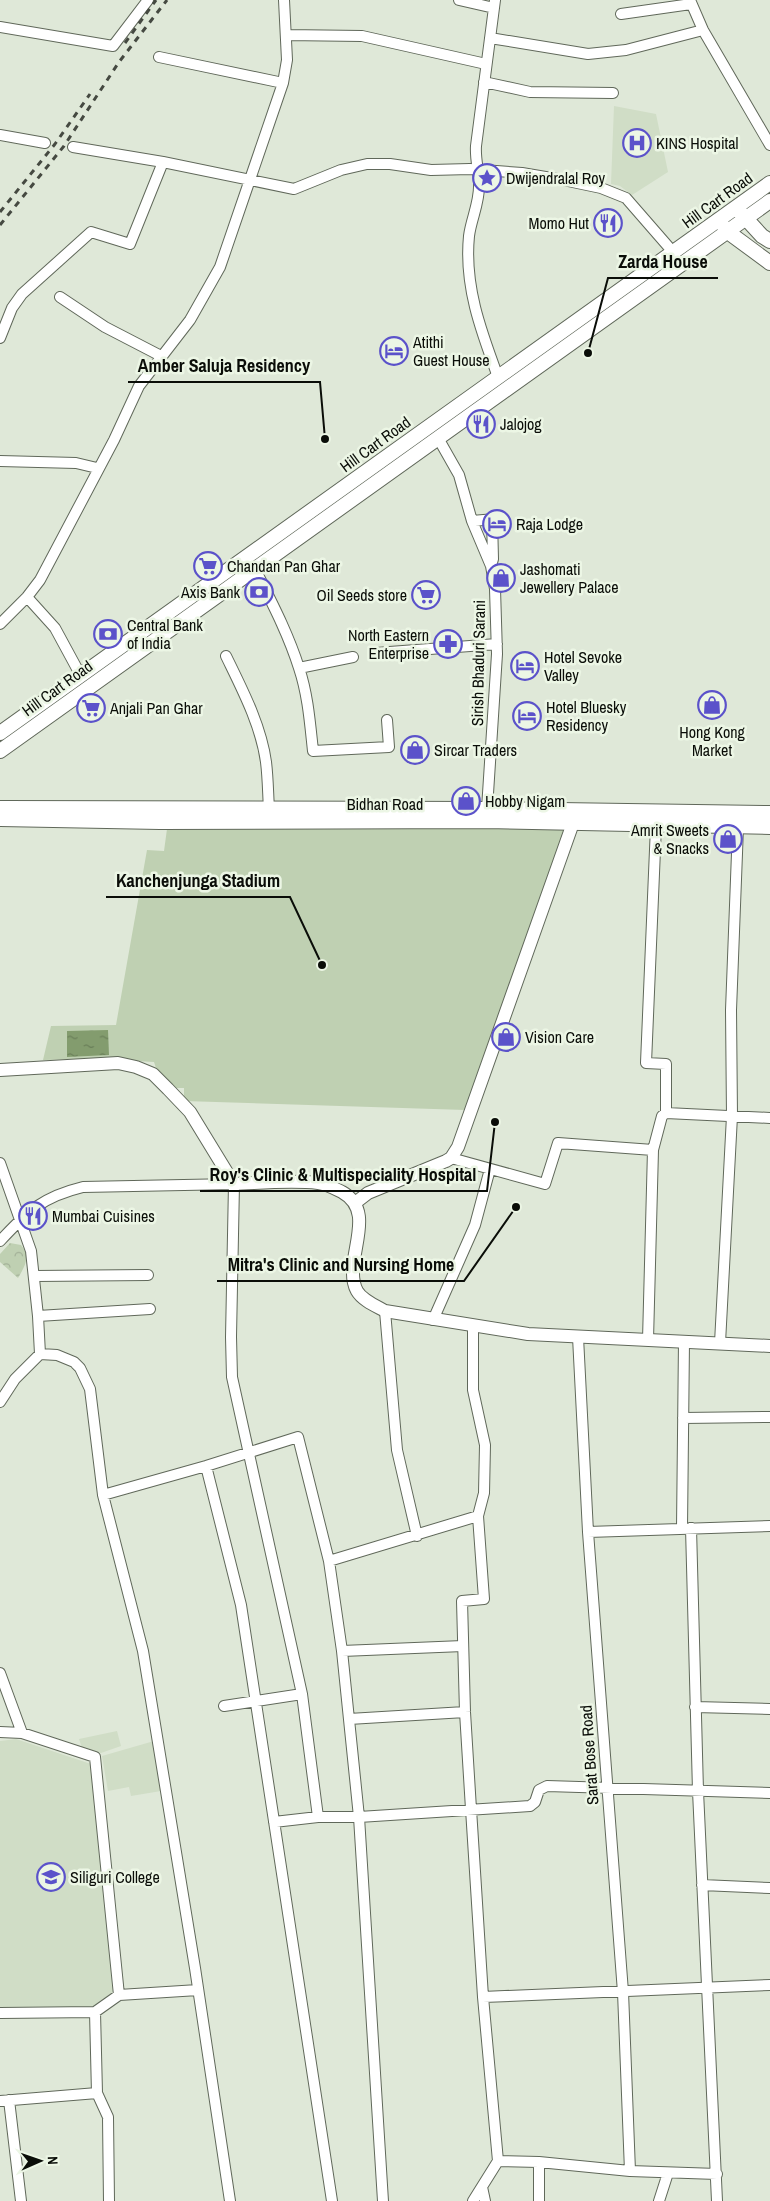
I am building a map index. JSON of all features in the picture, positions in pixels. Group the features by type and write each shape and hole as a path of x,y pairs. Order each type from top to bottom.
{"main road":[{"name":"Hill Cart Road","path":"0,733 770,183"},
{"name":"Hill Cart Road","path":"0,751 770,201"},
{"path":"736,208 745,220 770,241"},
{"path":"719,220 728,232 770,263"},
{"name":"Bidhan Road","path":"0,808 269,816"},
{"name":"Bidhan Road","path":"404,816 487,809 656,826 770,827"},
{"name":"Bidhan Road","path":"0,819 269,816 575,817 770,813"}],"street":[{"path":"0,27 113,46 148,0"},
{"path":"0,624 27,597 40,580 97,468 114,440 139,386 190,320 220,267 248,180 283,83 287,60 284,0"},
{"path":"460,0 495,4 476,146 478,195 469,235 468,257 471,291 482,333 498,377"},
{"path":"621,14 690,2 703,30 770,145"},
{"path":"490,38 588,54 626,50 703,30"},
{"path":"286,35 362,36 486,64"},
{"path":"158,57 283,83"},
{"path":"484,82 530,92 613,93"},
{"path":"0,135 45,143"},
{"path":"73,147 163,162 294,189 341,170 367,164 390,164 431,170 477,170 522,173 585,184 617,193 634,204 674,252"},
{"path":"0,338 12,308 22,294 91,232 130,244 163,162"},
{"path":"60,297 105,327 161,356"},
{"name":"Sirish Bhaduri Sarani","path":"438,438 459,475 472,521 491,566 496,604 497,644 487,809"},
{"path":"0,461 76,463 97,468"},
{"path":"472,521 493,519 494,559 491,566"},
{"path":"255,569 278,614 299,668 308,707 313,751 389,747 387,720"},
{"path":"27,597 54,628 81,676"},
{"path":"376,653 497,644"},
{"path":"226,656 243,690 263,748 266,762 269,816"},
{"path":"299,668 354,657"},
{"path":"355,1203 368,1193 451,1158 458,1147 575,817"},
{"path":"648,1340 653,1150 660,1120 666,1112 666,1064 646,1063 656,826"},
{"path":"720,1343 732,1116 731,1010 738,827"},
{"path":"0,1070 118,1064 136,1067 153,1074 190,1112 234,1184 232,1377 302,1694 318,1817"},
{"path":"666,1112 770,1118"},
{"path":"451,1158 545,1184 558,1143 653,1150"},
{"path":"0,1163 31,1251 35,1276 40,1354 15,1379 0,1402"},
{"path":"433,1320 475,1225 490,1169"},
{"path":"0,1241 20,1219 41,1202 60,1193 83,1187 318,1183 332,1186 347,1194 355,1203 360,1223 354,1263 354,1279 358,1292 367,1301 385,1311 528,1334 770,1346"},
{"path":"35,1276 148,1274"},
{"path":"38,1316 150,1309"},
{"path":"385,1311 397,1450 417,1536"},
{"path":"473,1325 473,1390 485,1445 486,1469 484,1493 478,1516 484,1599 462,1601 463,1646 465,1712 483,1997 498,2161 473,2201"},
{"name":"Sarat Bose Road","path":"578,1337 588,1532 623,1992 630,2171"},
{"path":"684,1341 683,1418 686,1528 702,1885 709,1988 717,2201"},
{"path":"40,1354 69,1359 80,1368 92,1402 103,1495 143,1651 230,2201"},
{"path":"683,1418 770,1417"},
{"path":"103,1495 250,1453 298,1437 329,1561 342,1651 359,1817 383,2201"},
{"path":"206,1466 241,1605 332,2201"},
{"path":"329,1561 417,1536 478,1516"},
{"path":"588,1532 770,1526"},
{"path":"342,1651 463,1646"},
{"path":"0,1673 22,1733"},
{"path":"224,1706 302,1694"},
{"path":"695,1707 770,1709"},
{"path":"349,1719 465,1712"},
{"path":"0,1732 22,1733 95,1757 119,1995"},
{"path":"274,1822 318,1817 359,1817 530,1806 535,1802 539,1790 547,1786 770,1793"},
{"path":"702,1885 770,1888"},
{"path":"483,1997 770,1985"},
{"path":"0,2019 0,2013 95,2012 119,1995 198,1990"},
{"path":"95,2012 97,2093 108,2117 109,2201"},
{"path":"21,2201 5,2100 97,2093"},
{"path":"498,2161 539,2162 668,2174 717,2174"},
{"path":"539,2162 539,2201"},
{"path":"659,2201 668,2174"},
{"path":"482,2187 485,2201"}],"shaded area":[{"name":"KINS Hospital","path":"614,106 656,114 668,172 632,195 620,186 611,184"},
{"path":"117,1731 121,1746 101,1753 82,1748 79,1739"},
{"name":"Siliguri College","path":"16,1739 91,1764 114,1991 94,2006 0,2010 0,1741"},
{"path":"154,1741 161,1791 131,1796 129,1787 108,1791 102,1756"}],"green space":[{"path":"567,828 465,1110 184,1101 184,1088 174,1088 157,1071 154,1062 98,1059 43,1060 51,1026 116,1025 147,850 164,851 167,829"},
{"path":"10,1243 21,1245 26,1254 25,1265 18,1278 0,1262 0,1254"}],"water":[{"path":"108,1030 109,1055 67,1057 67,1031"}],"railway":[{"path":"125,43 156,0"},
{"path":"0,225 64,146 119,62 167,0"},
{"path":"0,212 55,144 90,94"}],"place":[{"name":"KINS Hospital","path":"637,143"},
{"name":"Dwijendralal Roy","path":"487,178"},
{"name":"Momo Hut","path":"608,223"},
{"name":"Atithi Guest House","path":"394,351"},
{"name":"Zarda House","path":"588,353"},
{"name":"Jalojog","path":"481,424"},
{"name":"Amber Saluja Residency","path":"325,439"},
{"name":"Raja Lodge","path":"497,524"},
{"name":"Chandan Pan Ghar","path":"208,566"},
{"name":"Jashomati Jewellery Palace","path":"501,578"},
{"name":"Axis Bank","path":"259,592"},
{"name":"Oil Seeds store","path":"426,595"},
{"name":"Central Bank of India","path":"108,634"},
{"name":"North Eastern Enterprise","path":"448,644"},
{"name":"Hotel Sevoke Valley","path":"525,666"},
{"name":"Hong Kong Market","path":"712,705"},
{"name":"Anjali Pan Ghar","path":"91,708"},
{"name":"Hotel Bluesky Residency","path":"527,716"},
{"name":"Sircar Traders","path":"415,750"},
{"name":"Hobby Nigam","path":"466,801"},
{"name":"Amrit Sweets & Snacks","path":"728,839"},
{"name":"Kanchenjunga Stadium","path":"322,965"},
{"name":"Vision Care","path":"506,1037"},
{"name":"Roy's Clinic & Multispeciality Hospital","path":"495,1122"},
{"name":"Mitra's Clinic and Nursing Home","path":"516,1207"},
{"name":"Mumbai Cuisines","path":"33,1216"},
{"name":"Siliguri College","path":"51,1877"}]}
